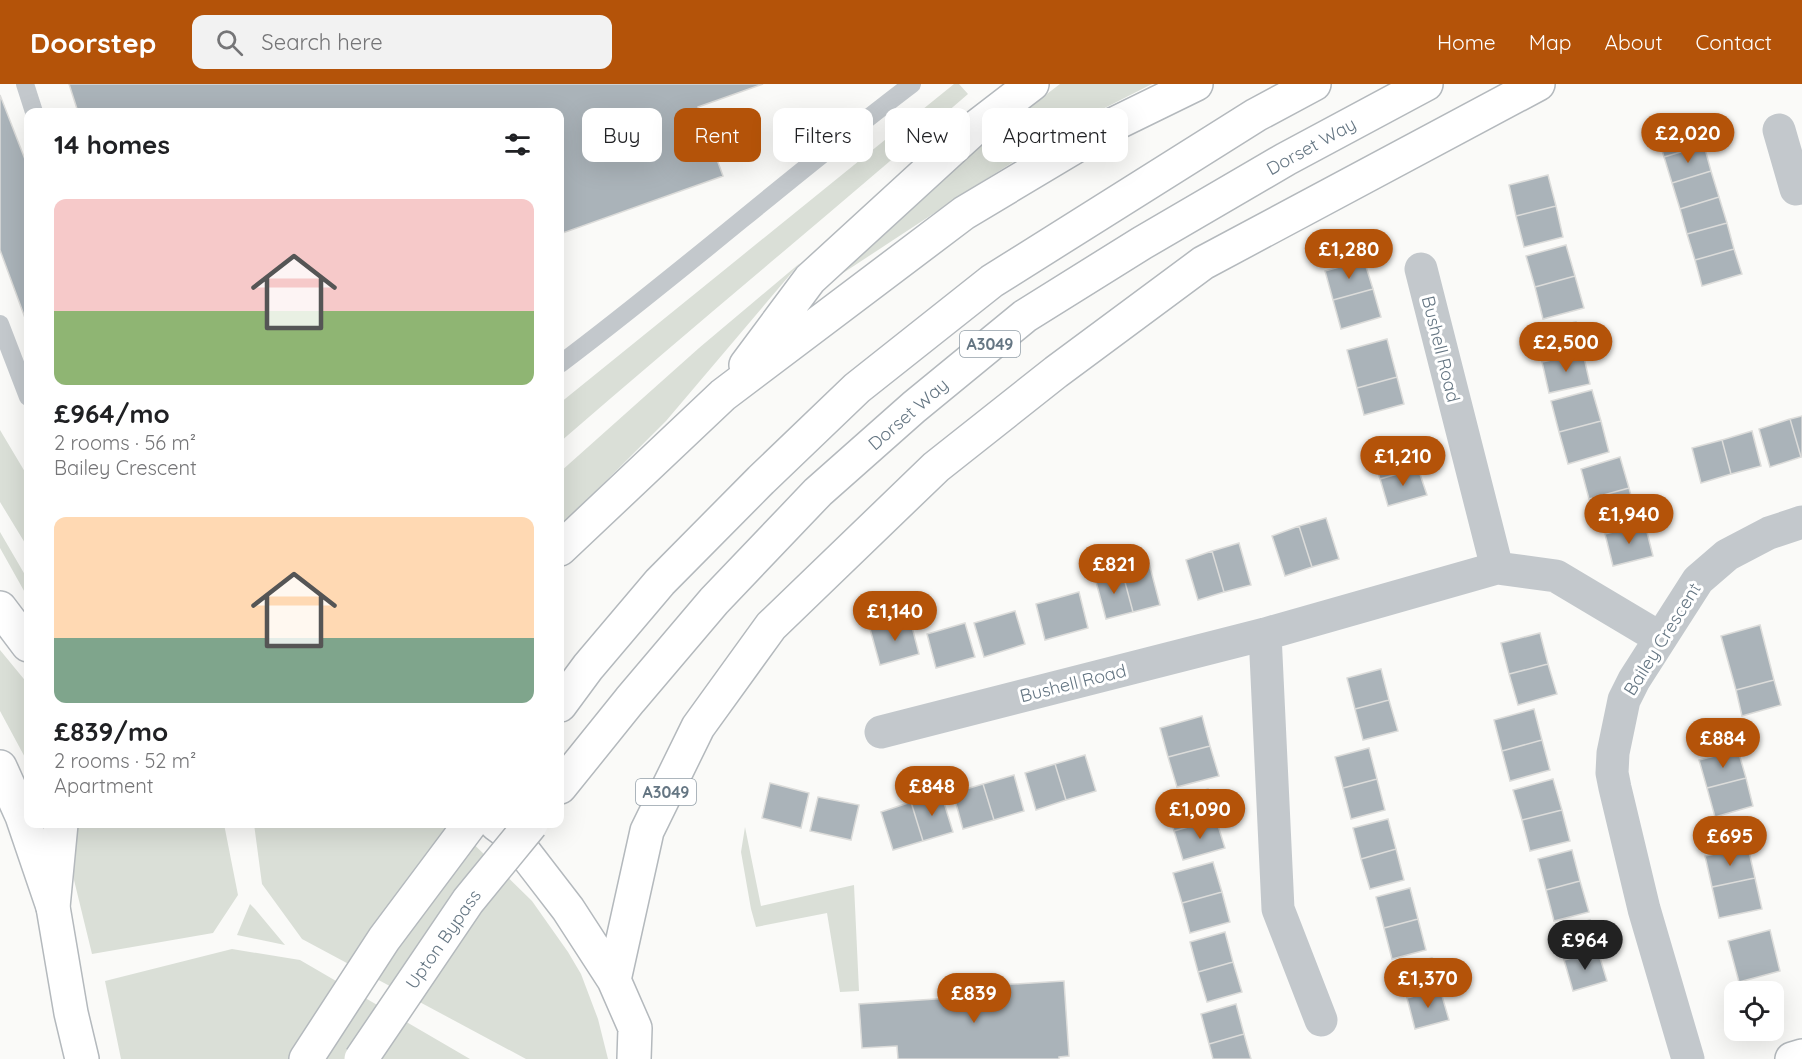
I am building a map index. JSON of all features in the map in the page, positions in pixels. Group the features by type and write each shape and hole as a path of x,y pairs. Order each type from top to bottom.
{"main road":[{"path":"723,395 810,279 976,127 1032,84"},
{"path":"564,545 723,395 964,213 1106,128 1196,84"},
{"name":"A3049","path":"564,700 588,667 660,582 761,480 857,388 992,281 1256,115 1314,84"},
{"name":"Dorset Way","path":"564,783 714,600 818,492 914,407 1025,316 1142,243 1265,171 1426,84"},
{"name":"A3049","path":"614,980 647,831 698,727 771,626 787,610 936,467 1056,372 1203,263 1538,84"},
{"path":"0,608 24,640"},
{"path":"0,767 24,822"},
{"path":"26,828 53,907 77,1050"},
{"path":"53,907 62,828"},
{"path":"306,1059 384,939 468,828"},
{"path":"501,828 511,835 568,909 614,980 635,1043 654,1059"},
{"name":"Upton Bypass","path":"361,1059 468,901 528,828"},
{"path":"1792,1059 1802,1056"}],"street":[{"path":"1779,130 1796,189 1802,187"},
{"name":"Bushell Road","path":"1421,269 1497,568"},
{"name":"Bailey Crescent","path":"1688,1059 1644,909 1612,773 1613,753 1624,700 1634,680 1698,580 1713,565 1768,533 1802,522"},
{"name":"Bushell Road","path":"881,732 1265,634 1497,568 1556,576 1660,638"},
{"path":"1265,634 1278,909 1321,1020"}],"lane":[{"path":"25,84 33,108"},
{"path":"564,361 659,288 821,154 912,84"},
{"path":"0,324 24,387"}],"shaded area":[{"path":"954,84 959,84 968,94 952,108 924,108"},
{"path":"1060,84 1152,84 1105,108 1028,108"},
{"path":"885,140 885,162 888,162 564,439 564,400 858,162 873,162 873,150"},
{"path":"982,143 982,162 1013,162 837,277 841,267 960,162 970,162 970,153"},
{"path":"800,263 666,421 564,523 564,468 699,348"},
{"path":"0,430 24,470 24,541 0,502"},
{"path":"0,532 24,573 24,591 0,548"},
{"path":"0,650 24,679 24,756 0,711"},
{"path":"745,827 761,906 854,885 859,991 840,992 827,913 756,927 741,852"},
{"path":"76,828 225,828 238,895 213,933 92,954 74,880 72,858"},
{"path":"255,828 457,828 532,901 568,952 581,974 598,1019 608,1059 526,1059 302,939 262,884"},
{"path":"250,904 255,909 285,945 237,935"},
{"path":"232,949 300,960 470,1059 121,1059 105,981"}],"building":[{"path":"69,84 763,84 698,108 674,108 674,162 718,162 723,176 564,233 564,108 77,108"},
{"path":"0,95 24,157 24,315 0,250"},
{"path":"1696,119 1704,145 1664,157 1656,131"},
{"path":"1704,145 1711,171 1672,183 1664,157"},
{"path":"1711,171 1719,197 1680,209 1672,183"},
{"path":"1548,175 1556,206 1516,216 1509,185"},
{"path":"1719,197 1727,223 1687,234 1680,209"},
{"path":"1556,206 1563,237 1524,247 1516,216"},
{"path":"1727,223 1734,249 1695,260 1687,234"},
{"path":"1566,245 1575,276 1535,287 1526,256"},
{"path":"1734,249 1742,274 1702,286 1695,260"},
{"path":"1364,260 1373,289 1333,300 1325,271"},
{"path":"1575,276 1584,308 1543,319 1535,287"},
{"path":"1373,289 1381,317 1341,329 1333,300"},
{"path":"1576,322 1583,353 1542,362 1535,331"},
{"path":"1387,339 1397,377 1357,388 1347,350"},
{"path":"1583,353 1590,384 1549,393 1542,362"},
{"path":"1397,377 1404,404 1364,415 1357,388"},
{"path":"1592,390 1601,421 1559,432 1551,401"},
{"path":"1802,416 1802,457 1801,457 1790,419"},
{"path":"1790,419 1801,457 1770,467 1759,429"},
{"path":"1601,421 1609,452 1568,464 1559,432"},
{"path":"1752,431 1761,466 1731,474 1722,440"},
{"path":"1410,440 1418,468 1380,479 1371,452"},
{"path":"1722,440 1731,474 1701,483 1692,448"},
{"path":"1620,457 1629,488 1589,499 1581,469"},
{"path":"1418,468 1427,495 1388,506 1380,479"},
{"path":"1629,488 1637,518 1598,529 1589,499"},
{"path":"1326,518 1339,559 1312,567 1299,526"},
{"path":"1645,524 1653,556 1613,566 1605,534"},
{"path":"1299,526 1312,567 1285,576 1272,536"},
{"path":"1239,543 1251,585 1224,592 1212,551"},
{"path":"1212,551 1224,592 1198,600 1186,560"},
{"path":"1149,563 1160,605 1133,612 1122,571"},
{"path":"1122,571 1133,612 1106,619 1095,578"},
{"path":"1079,592 1088,628 1045,640 1036,604"},
{"path":"1015,611 1025,644 984,657 974,623"},
{"path":"910,619 919,654 880,665 870,629"},
{"path":"965,623 975,657 936,668 927,634"},
{"path":"1760,625 1774,680 1736,690 1721,636"},
{"path":"1540,633 1548,664 1509,674 1501,643"},
{"path":"1548,664 1557,694 1518,705 1509,674"},
{"path":"1381,669 1389,700 1355,709 1347,678"},
{"path":"1774,680 1781,705 1742,716 1736,690"},
{"path":"1389,700 1398,731 1363,740 1355,709"},
{"path":"1534,709 1542,740 1502,751 1494,720"},
{"path":"1202,716 1210,746 1168,757 1160,728"},
{"path":"1542,740 1550,770 1510,781 1502,751"},
{"path":"1210,746 1219,776 1177,787 1168,757"},
{"path":"1369,748 1377,779 1343,788 1335,757"},
{"path":"1738,750 1746,778 1707,788 1699,760"},
{"path":"1085,755 1096,791 1066,800 1055,764"},
{"path":"1055,764 1066,800 1036,810 1025,773"},
{"path":"1014,775 1024,811 994,820 983,784"},
{"path":"1746,778 1753,806 1715,817 1707,788"},
{"path":"1377,779 1385,810 1351,819 1343,788"},
{"path":"1553,779 1562,810 1522,820 1513,790"},
{"path":"770,783 809,793 801,828 762,818"},
{"path":"983,784 994,820 963,829 953,793"},
{"path":"1208,789 1216,819 1174,831 1166,801"},
{"path":"941,793 953,832 923,841 911,802"},
{"path":"818,797 859,805 851,840 810,831"},
{"path":"911,802 923,841 893,850 881,812"},
{"path":"1562,810 1570,841 1530,851 1522,820"},
{"path":"1216,819 1225,848 1183,860 1174,831"},
{"path":"1388,819 1396,849 1361,859 1353,828"},
{"path":"1748,847 1755,878 1712,887 1705,856"},
{"path":"1396,849 1404,880 1370,889 1361,859"},
{"path":"1572,850 1580,881 1546,890 1538,859"},
{"path":"1213,862 1222,892 1182,903 1173,873"},
{"path":"1755,878 1762,909 1719,918 1712,887"},
{"path":"1580,881 1589,912 1554,921 1546,890"},
{"path":"1410,888 1418,919 1384,928 1376,897"},
{"path":"1222,892 1230,922 1190,933 1182,903"},
{"path":"1418,919 1426,950 1392,959 1384,928"},
{"path":"1590,920 1598,951 1564,960 1556,929"},
{"path":"1770,930 1780,971 1739,981 1728,941"},
{"path":"1225,932 1233,962 1198,972 1190,942"},
{"path":"1598,951 1607,981 1573,991 1564,960"},
{"path":"1432,958 1440,989 1407,998 1398,967"},
{"path":"1233,962 1242,992 1207,1002 1198,972"},
{"path":"1064,981 1069,1056 1059,1057 1059,1059 898,1059 897,1046 862,1048 859,1004 966,997 966,987"},
{"path":"1440,989 1449,1020 1415,1029 1407,998"},
{"path":"1236,1004 1244,1034 1209,1044 1201,1014"},
{"path":"1244,1034 1251,1059 1213,1059 1209,1044"}]}
